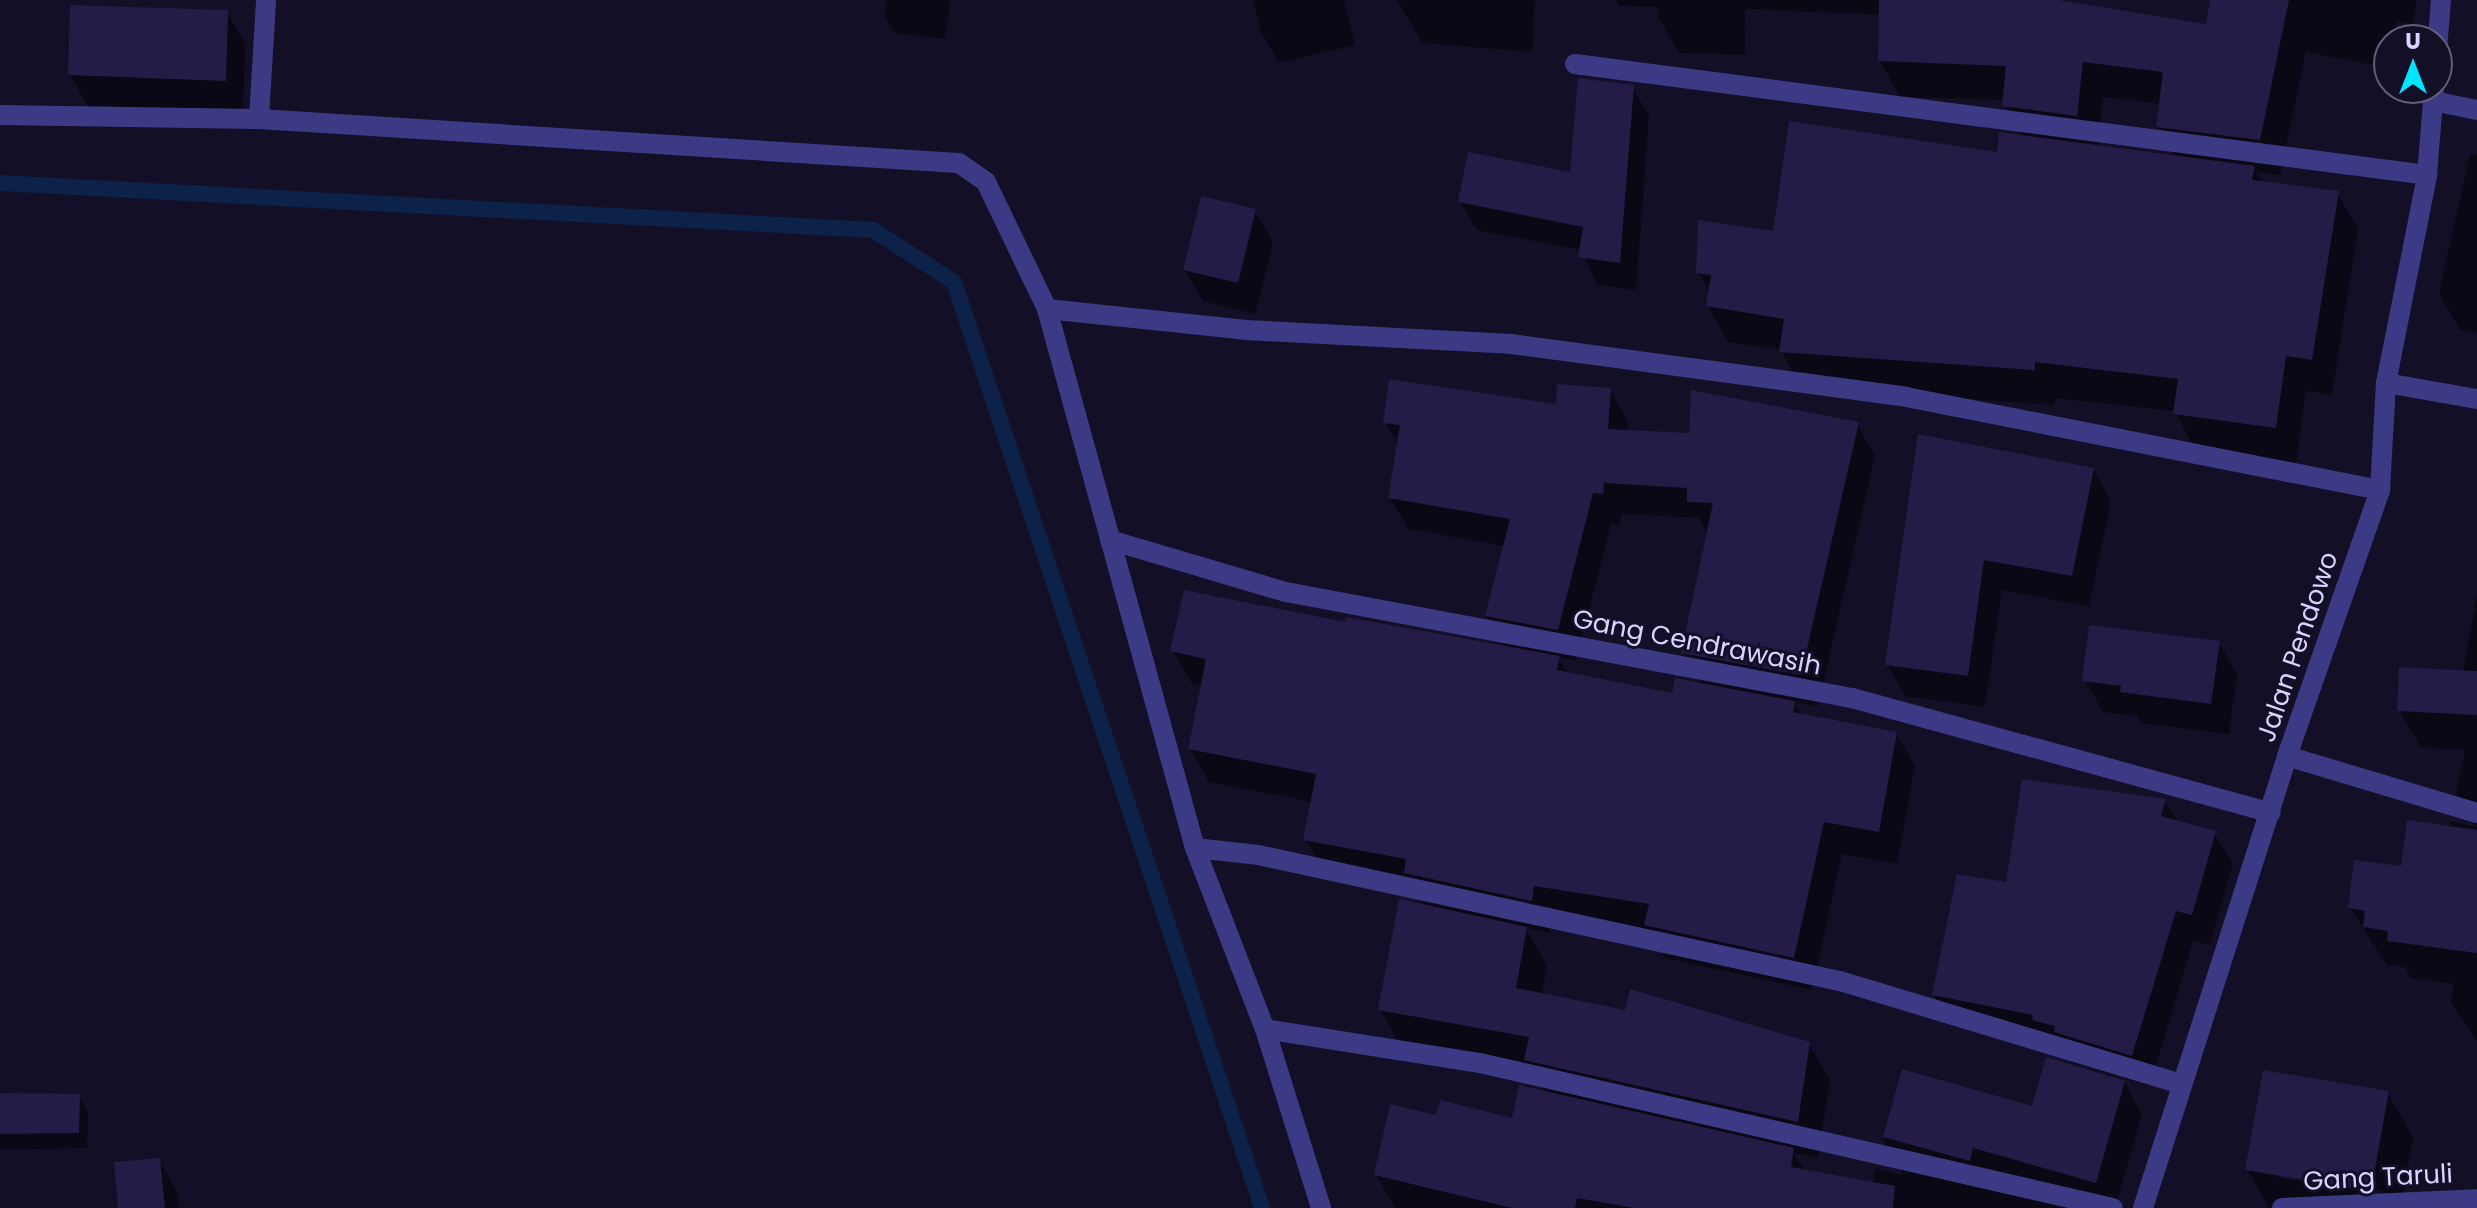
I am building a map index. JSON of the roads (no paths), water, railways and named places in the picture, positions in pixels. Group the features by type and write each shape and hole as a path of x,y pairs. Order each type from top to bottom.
{"street":[{"path":"259,119 266,0"},
{"path":"2439,24 2441,0"},
{"path":"1575,64 2427,175"},
{"path":"2453,101 2477,110"},
{"name":"Jalan Pendowo","path":"2143,1208 2287,756 2380,490 2386,383 2427,175 2433,104"},
{"path":"0,115 259,119 959,163 986,182 1047,309 1195,848 1265,1029 1321,1208"},
{"path":"1047,309 1246,330 1511,344 1890,395 2380,490"},
{"path":"2386,383 2477,399"},
{"name":"Gang Cendrawasih","path":"1110,540 1286,592 1852,698 2271,813"},
{"path":"2287,756 2477,813"},
{"path":"1195,848 1258,855 1840,981 2181,1084"},
{"path":"1265,1029 1480,1063 2113,1208"},
{"name":"Gang Taruli","path":"2282,1208 2477,1199"}],"waterway":[{"path":"0,183 873,230 954,282 1262,1208"}]}
